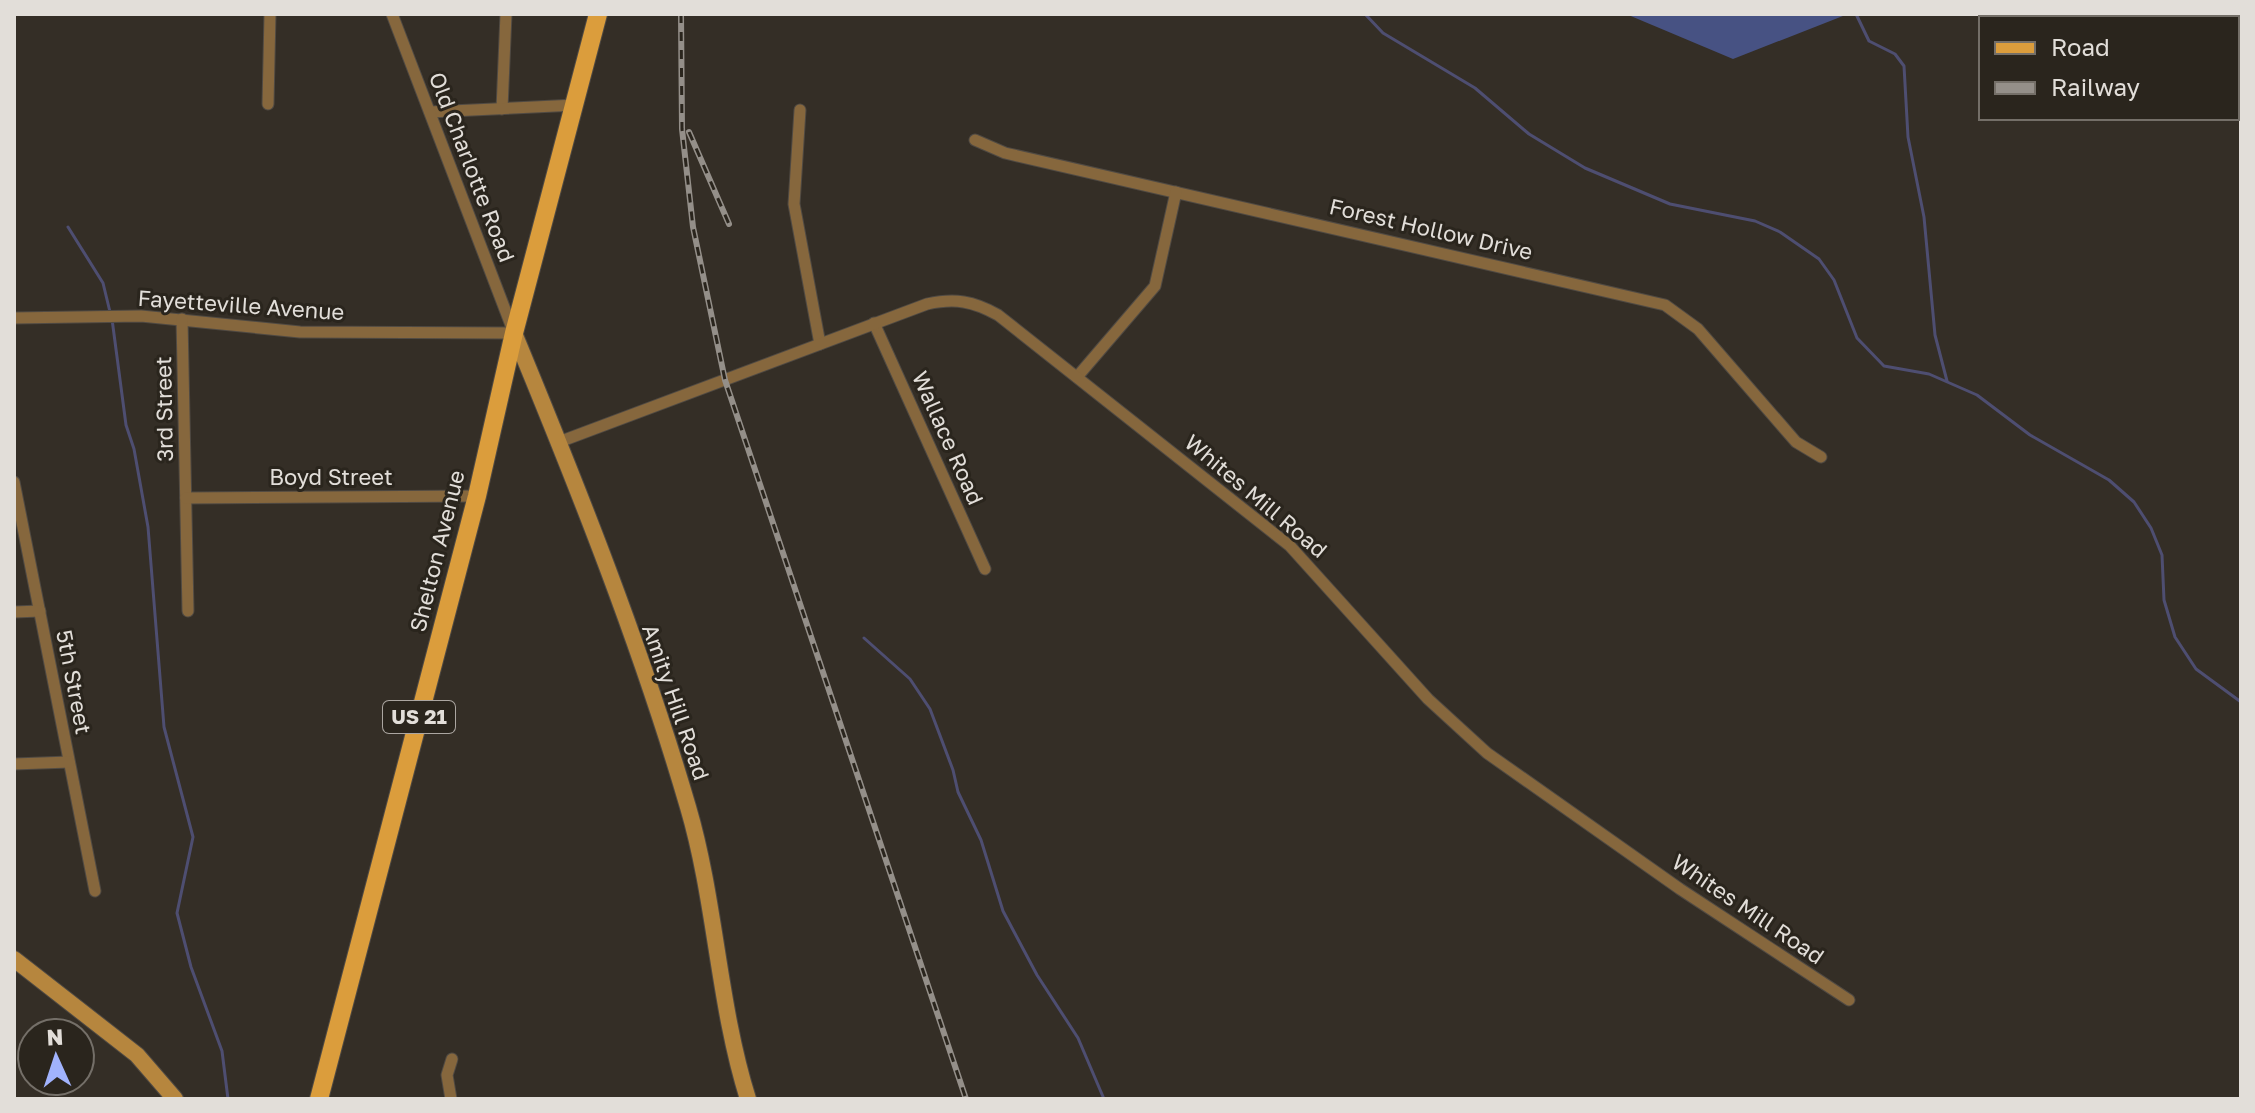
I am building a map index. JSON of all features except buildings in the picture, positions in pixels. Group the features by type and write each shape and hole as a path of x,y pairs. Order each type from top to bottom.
{"main road":[{"name":"Shelton Avenue","path":"319,1099 477,496 514,333 577,105 598,14"}],"street":[{"path":"268,104 270,14"},
{"name":"Old Charlotte Road","path":"392,14 514,333"},
{"path":"502,109 506,14"},
{"path":"430,112 577,105"},
{"path":"800,110 794,204 820,344"},
{"name":"Forest Hollow Drive","path":"975,140 1005,153 1665,305 1698,329 1796,442 1821,457"},
{"path":"1077,377 1155,286 1176,192"},
{"name":"Whites Mill Road","path":"559,442 927,304 951,299 976,303 998,315 1290,546 1428,699 1477,744 1680,889 1849,1000"},
{"name":"Fayetteville Avenue","path":"14,318 182,319 300,332 514,333"},
{"name":"3rd Street","path":"182,319 188,611"},
{"name":"Wallace Road","path":"874,323 985,569"},
{"name":"Amity Hill Road","path":"514,333 559,442 653,698 689,810 731,1034 748,1099"},
{"name":"5th Street","path":"14,482 95,891"},
{"name":"Boyd Street","path":"186,498 477,496"},
{"path":"14,612 40,611"},
{"path":"14,764 69,762"},
{"path":"14,959 137,1055 175,1099"},
{"path":"451,1099 447,1075 452,1059"}],"shaded area":[{"path":"1626,14 1848,14 1733,59"}],"waterway":[{"path":"1365,14 1383,33 1475,88 1529,134 1585,168 1670,204 1755,221 1780,232 1819,259 1834,280 1857,338 1884,366 1929,374 1977,395 2030,435 2109,480 2134,502 2151,528 2162,555 2164,600 2175,637 2196,669 2241,702"},
{"path":"1856,14 1869,41 1895,54 1904,66 1908,137 1924,217 1935,335 1947,381"},
{"path":"68,227 103,283 110,312"},
{"path":"112,319 126,425 134,449 148,527 164,727 193,837 177,913 191,967 222,1051 228,1099"},
{"path":"864,638 910,679 930,709 958,792 981,840 1003,911 1037,975 1078,1038 1104,1099"}],"railway":[{"path":"681,14 682,129 693,227 725,380 966,1099"},
{"path":"689,132 729,224"}]}
